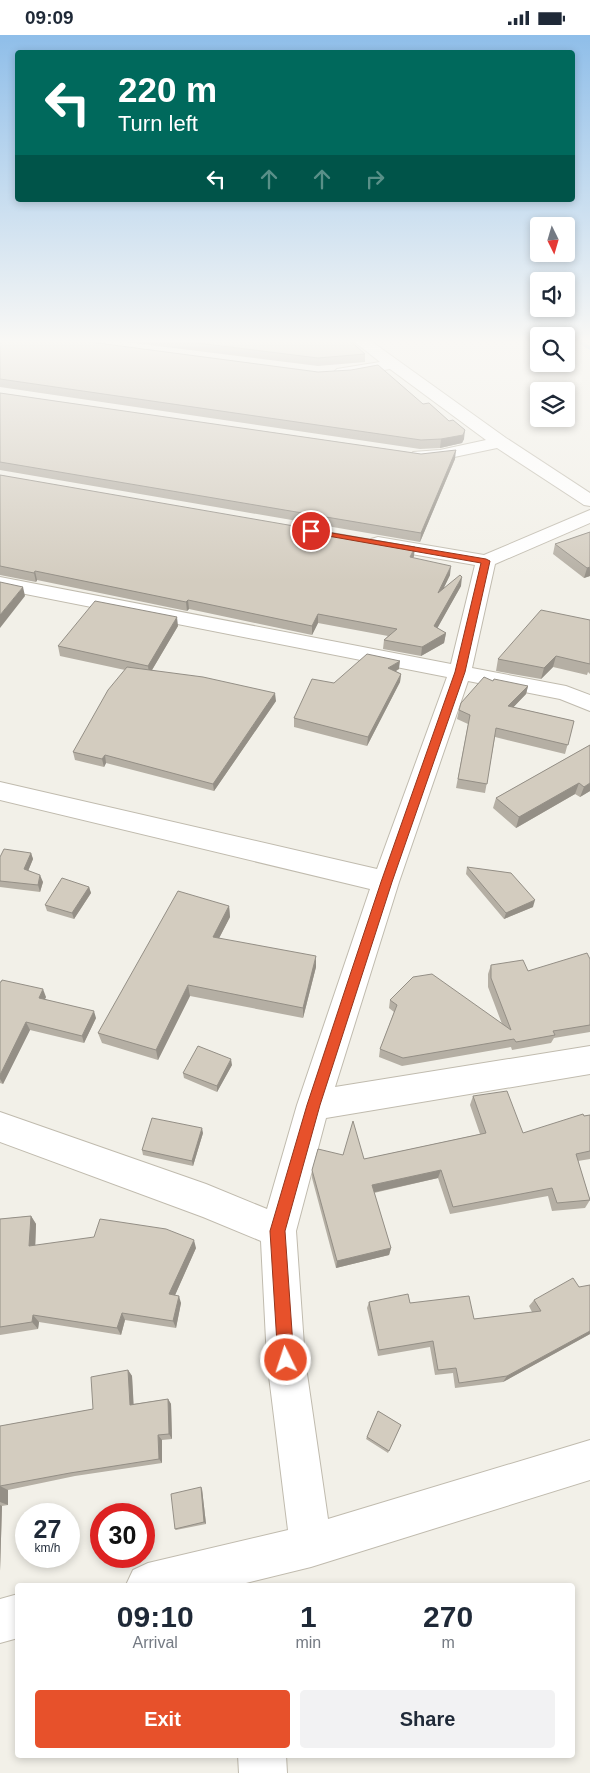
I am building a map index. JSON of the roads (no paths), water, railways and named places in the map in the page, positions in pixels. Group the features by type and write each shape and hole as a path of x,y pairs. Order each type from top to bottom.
{"street":[{"path":"470,420 590,501"},
{"path":"405,454 440,455 500,442"},
{"path":"360,539 486,561 590,516"},
{"path":"310,1546 286,1360 278,1231 313,1105 386,882 460,672 486,561"},
{"path":"0,583 566,693 590,703"},
{"path":"0,791 386,882"},
{"path":"313,1105 590,1059"},
{"path":"0,1127 206,1201 278,1231"},
{"path":"165,1583 249,1573 310,1546 590,1460"},
{"path":"0,1621 15,1617"},
{"path":"262,1758 263,1773"}]}
